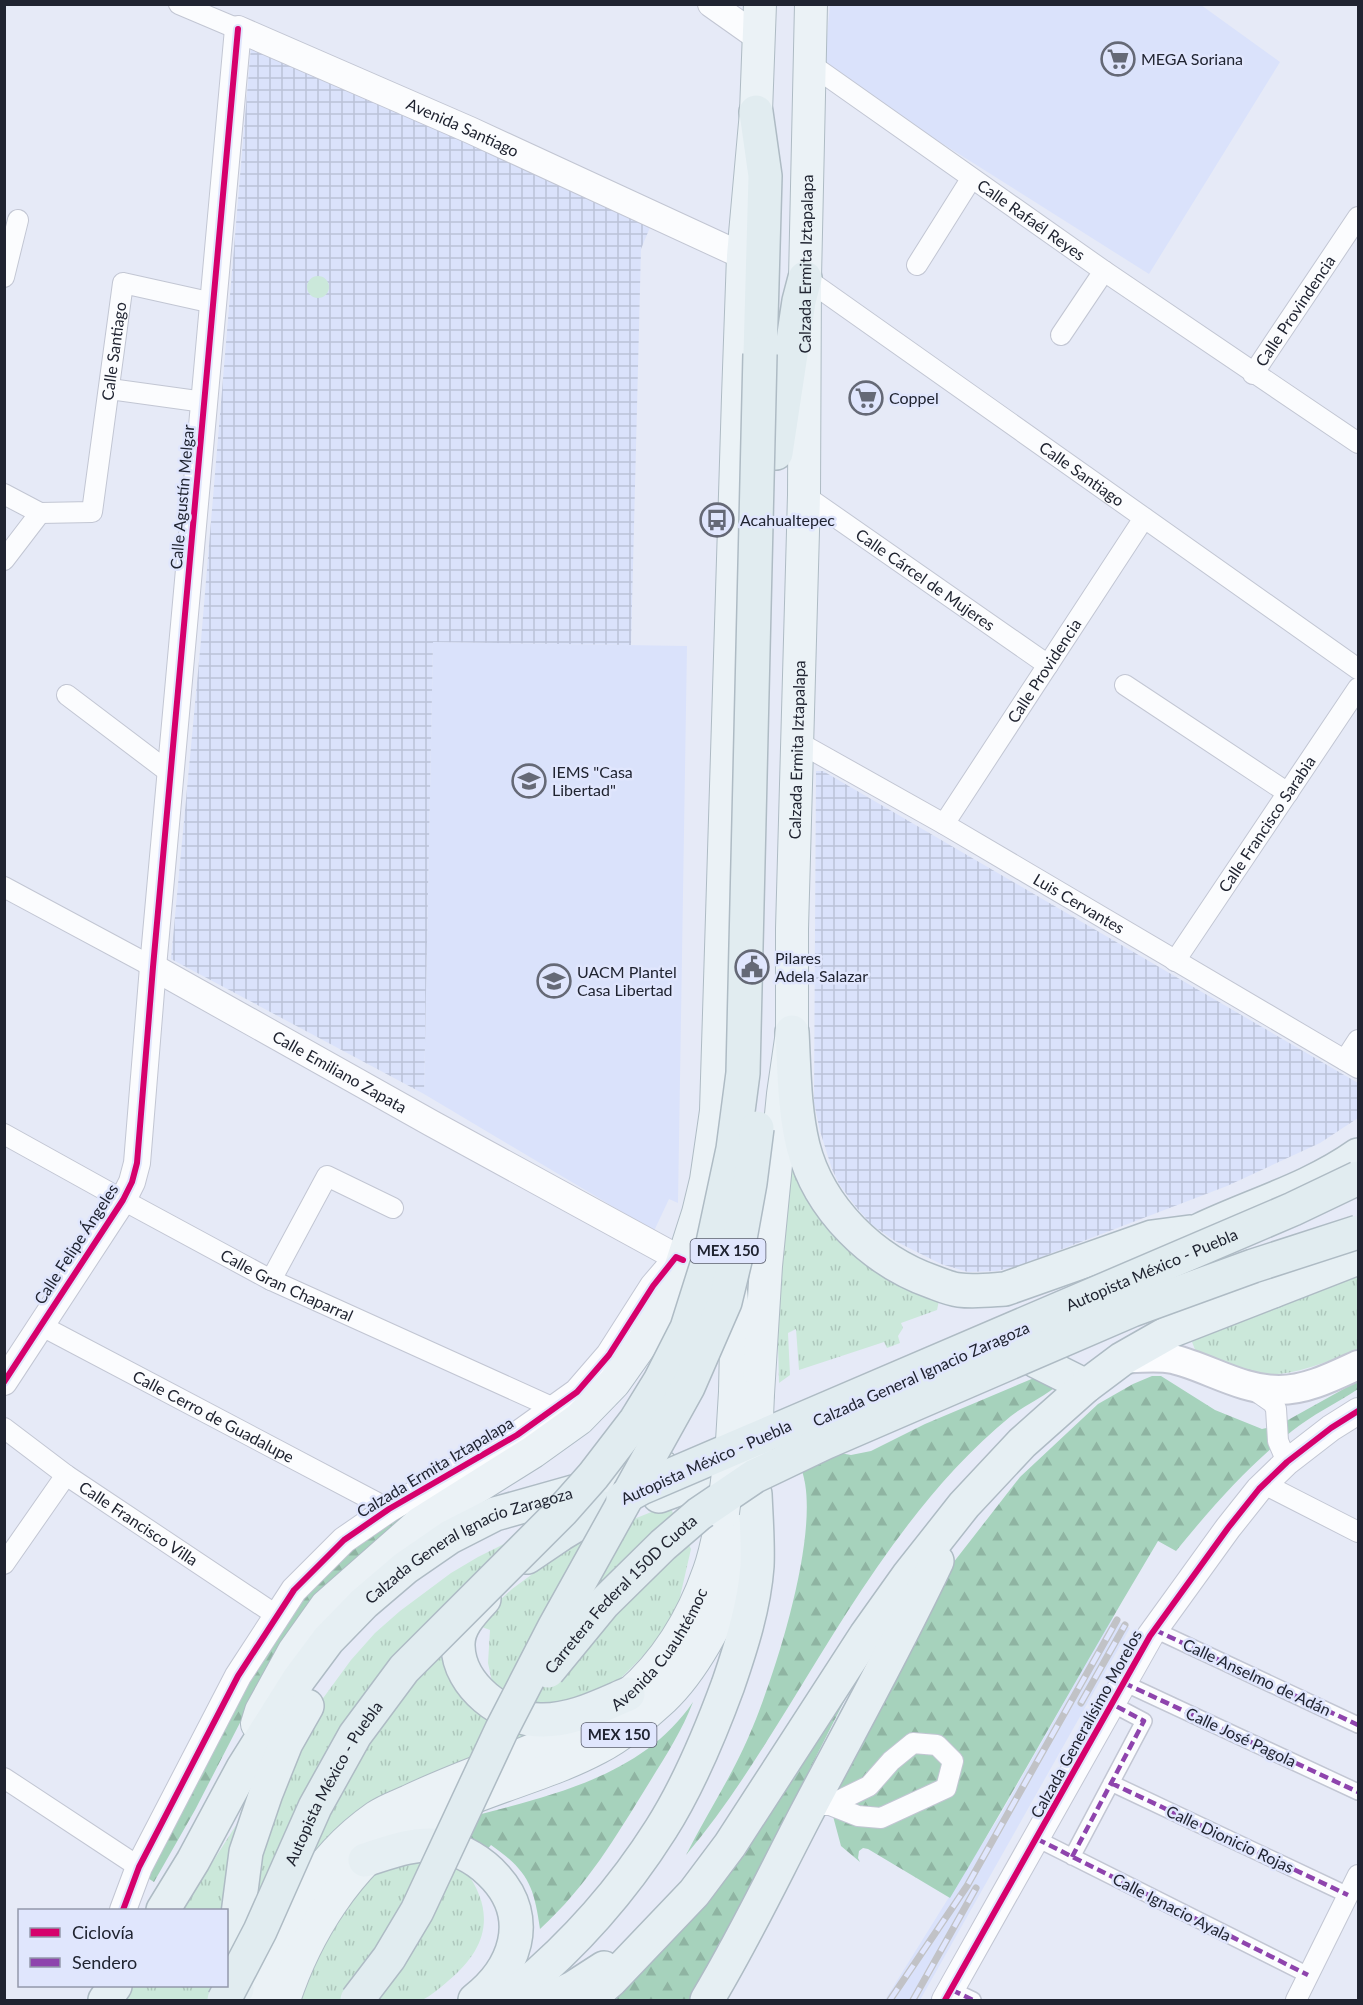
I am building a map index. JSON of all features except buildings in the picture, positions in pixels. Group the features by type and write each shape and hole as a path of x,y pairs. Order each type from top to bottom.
{"highway":[{"path":"476,1598 562,1511 615,1449 660,1381 687,1328 711,1252 733,1149 743,1073 765,176 756,112"},
{"path":"357,2001 389,1958 417,1911 502,1729 554,1628 688,1387 725,1302 739,1244 757,1131 761,1066 776,453 797,310 805,278"},
{"path":"790,1046 803,1146 816,1181 832,1207 866,1243 890,1261 921,1278 957,1290 1005,1289 1152,1237 1198,1231"},
{"name":"Calzada General Ignacio Zaragoza","path":"243,1768 299,1679 328,1640 364,1603 405,1568 450,1537 495,1514 798,1430 1140,1271 1198,1231 1276,1198 1343,1166 1359,1155"},
{"name":"Autopista México - Puebla","path":"224,2001 260,1931 315,1807 355,1736 404,1669 476,1598 530,1554 641,1488 1240,1232 1359,1178"},
{"name":"Autopista México - Puebla","path":"755,1485 824,1443 1132,1310 1253,1266 1359,1232"},
{"path":"588,2001 694,1893 730,1845 866,1635 908,1576 964,1505 1022,1443 1086,1386 1122,1359 1173,1330 1359,1258"},
{"path":"238,2001 234,1945 246,1852 286,1743 311,1700 342,1656 369,1624 404,1595 472,1549 511,1532 814,1435 1012,1341 1140,1271"},
{"path":"628,1695 565,1718 525,1719 512,1714 487,1699 467,1677 458,1647 461,1629 470,1614 489,1593 545,1550 592,1524 702,1480 1036,1361 1122,1324 1217,1293 1273,1291"},
{"path":"1036,1361 1086,1386"},
{"path":"507,2001 562,1952 614,1892 661,1829 694,1767 723,1700 752,1606 758,1540 755,1485"},
{"name":"Carretera Federal 150D Cuota","path":"502,1729 576,1636 627,1579 699,1514 755,1485"},
{"path":"707,2001 820,1805 964,1505"},
{"name":"Calzada Ermita Iztapalapa","path":"164,1909 243,1768"},
{"path":"365,1860 418,1845 441,1846 478,1861 504,1887 513,1905 517,1930 512,1954 500,1976 475,2001"},
{"path":"549,2001 654,1935"}],"main road":[{"name":"Calzada Ermita Iztapalapa","path":"243,1768 261,1711 294,1652 326,1606 485,1469 614,1383 644,1342 663,1306 698,1214 706,1180 716,1111 743,256 756,112 760,4"},
{"name":"Calzada Ermita Iztapalapa","path":"755,1485 746,1393 766,1266 790,1046 804,495 805,278 811,4"},
{"path":"717,1038 726,1061 736,1077 750,1085 766,1086 775,1080 782,1073 790,1046"},
{"name":"Avenida Cuauhtémoc","path":"260,2001 278,1941 297,1905 322,1867 348,1839 387,1811 584,1727 628,1695 650,1673 678,1638 710,1570 723,1514 732,1441 746,1393 736,1346 716,1111"},
{"path":"1122,1359 1170,1359 1245,1385 1281,1390 1302,1387 1359,1365"},
{"name":"Avenida Cuauhtémoc","path":"285,2001 295,1968 315,1930 343,1888 365,1860 409,1824 598,1748 630,1727 665,1697 692,1663 716,1625 735,1578 755,1485"}],"street":[{"name":"Avenida Santiago","path":"179,4 470,130 743,256"},
{"path":"711,4 759,38"},
{"name":"Calle Agustín Melgar","path":"153,968 238,29"},
{"name":"Calle Rafaél Reyes","path":"809,63 971,179 1253,374 1359,443"},
{"path":"917,265 971,179"},
{"name":"Calle Provindencia","path":"1253,374 1359,217"},
{"path":"4,277 18,220"},
{"path":"1060,335 1104,271"},
{"name":"Calle Santiago","path":"805,278 1359,669"},
{"name":"Calle Santiago","path":"40,513 92,512 123,283 213,303"},
{"path":"110,389 204,402"},
{"path":"4,494 40,513 4,560"},
{"name":"Calle Cárcel de Mujeres","path":"804,495 1048,665"},
{"name":"Calle Providencia","path":"944,824 1144,518"},
{"path":"1125,685 1288,793"},
{"name":"Calle Francisco Sarabia","path":"1175,961 1359,688"},
{"path":"67,695 170,773"},
{"name":"Luis Cervantes","path":"798,742 944,824 1352,1064"},
{"name":"Calle Emiliano Zapata","path":"4,887 680,1259"},
{"name":"Calle Felipe Ángeles","path":"4,1382 123,1200 132,1182 137,1163 153,968"},
{"path":"1352,1064 1359,1040"},
{"name":"Calle Gran Chaparral","path":"4,1134 271,1280 567,1414"},
{"path":"271,1280 327,1176 393,1208"},
{"name":"Calle Cerro de Guadalupe","path":"40,1325 388,1509"},
{"path":"1245,1385 1273,1403 1276,1409 1278,1441 1287,1462"},
{"name":"Calzada Generalísimo Morelos","path":"957,1997 1036,1839 1155,1630 1228,1528 1264,1484 1287,1462 1331,1428 1354,1419"},
{"name":"Calle Francisco Villa","path":"4,1428 66,1475 276,1615"},
{"name":"Calzada Ermita Iztapalapa","path":"124,1909 139,1868 238,1676 294,1590 344,1540 388,1509 485,1469"},
{"path":"4,1564 66,1475"},
{"path":"1264,1484 1359,1532"},
{"name":"Calle Anselmo de Adán","path":"1155,1630 1359,1725"},
{"path":"1072,1857 1144,1721 1118,1694"},
{"name":"Calle José Pagola","path":"1118,1694 1359,1792"},
{"path":"913,1743 937,1745 953,1761 946,1788 881,1818 858,1816 820,1805 869,1786 891,1761 913,1743"},
{"path":"4,1778 139,1868"},
{"name":"Calle Dionicio Rojas","path":"1111,1783 1348,1895"},
{"name":"Calle Ignacio Ayala","path":"1036,1839 1308,1975"},
{"path":"1296,2001 1359,1875"}],"shaded area":[{"path":"830,4 1201,5 1280,62 1149,274 824,69"},
{"path":"251,46 651,225 641,249 631,645 433,642 424,1094 171,959 201,640"},
{"name":"UACM Plantel Casa Libertad","path":"433,642 687,646 678,1203 669,1199 654,1231 424,1094"},
{"path":"816,771 823,771 1358,1083 1358,1118 1320,1143 1227,1186 1018,1266 997,1271 968,1272 941,1264 895,1241 872,1225 839,1184 820,1131 814,1103"},
{"path":"1112,1618 1130,1628 920,2000 885,2000 1002,1812"}],"green space":[{"path":"318,276 326,279 329,287 326,295 318,298 310,295 307,287 310,279"},
{"path":"791,1132 796,1155 940,1296 937,1310 901,1323 903,1328 898,1336 900,1343 887,1348 884,1342 799,1370 796,1329 788,1333 790,1375 779,1383 777,1307"},
{"path":"1358,1273 1358,1349 1314,1366 1277,1374 1250,1370 1196,1352 1192,1342 1208,1333"},
{"path":"1152,1376 1161,1376 1215,1410 1262,1429 1279,1425 1358,1381 1358,1389 1292,1431 1260,1458 1176,1551 1158,1541 950,1898 868,1849 863,1848 859,1851 860,1862 841,1846 830,1805 861,1736 953,1563 1020,1477 1098,1404"},
{"path":"1034,1378 1050,1384 1053,1389 1011,1416 977,1446 917,1513 864,1586 742,1780 686,1855 744,1747 768,1687 780,1648 801,1565 806,1526 806,1492 800,1466 840,1453 851,1455 871,1451 925,1424"},
{"path":"420,1503 261,1682 195,1810 154,1882 143,1875 217,1736 284,1620 347,1549"},
{"path":"669,1505 691,1549 677,1610 659,1640 608,1688 542,1710 493,1686 488,1663 490,1630 474,1624 512,1589 576,1542"},
{"path":"516,1538 450,1653 549,1729 465,1760 245,1982 257,1851 321,1701 351,1660 375,1633 400,1611 451,1573"},
{"path":"876,1638 728,1937 690,2000 611,2000 663,1950 692,1918"},
{"path":"693,1702 673,1744 612,1842 587,1878 540,1929 532,1890 521,1872 503,1854 491,1845 485,1852 433,1834 435,1827 541,1798 610,1772 641,1753 669,1731"},
{"path":"247,1808 226,1909 183,1909"},
{"path":"420,1856 465,1870 475,1885 484,1915 483,1929 472,1956 436,1991 419,2001 298,2000 324,1942 352,1900 379,1871"},
{"path":"133,1987 226,1987 227,2000 124,2000"}],"railway":[{"path":"890,2000 967,1886 1117,1620"},
{"path":"1081,1703 1125,1625"},
{"path":"913,2000 976,1888"}],"marked path":[{"path":"1155,1630 1358,1725"},
{"path":"1124,1683 1358,1792"},
{"path":"1072,1857 1144,1721 1112,1704"},
{"path":"1111,1783 1348,1895"},
{"path":"1037,1839 1308,1975"},
{"path":"952,1990 973,2000"}],"cycle path":[{"path":"4,1382 123,1200 132,1182 137,1163 238,29"},
{"path":"123,1909 139,1867 238,1676 294,1590 344,1540 389,1509 517,1435 577,1392 609,1355 653,1286 676,1257 683,1260"},
{"path":"945,2000 1150,1636 1259,1489 1287,1462 1331,1428 1358,1411"}],"place":[{"name":"MEGA Soriana","path":"1118,59"},
{"name":"Coppel","path":"866,398"},
{"name":"Acahualtepec","path":"717,520"},
{"name":"IEMS \"Casa Libertad\"","path":"529,781"},
{"name":"Pilares Adela Salazar","path":"752,967"},
{"name":"UACM Plantel Casa Libertad","path":"554,981"}]}
